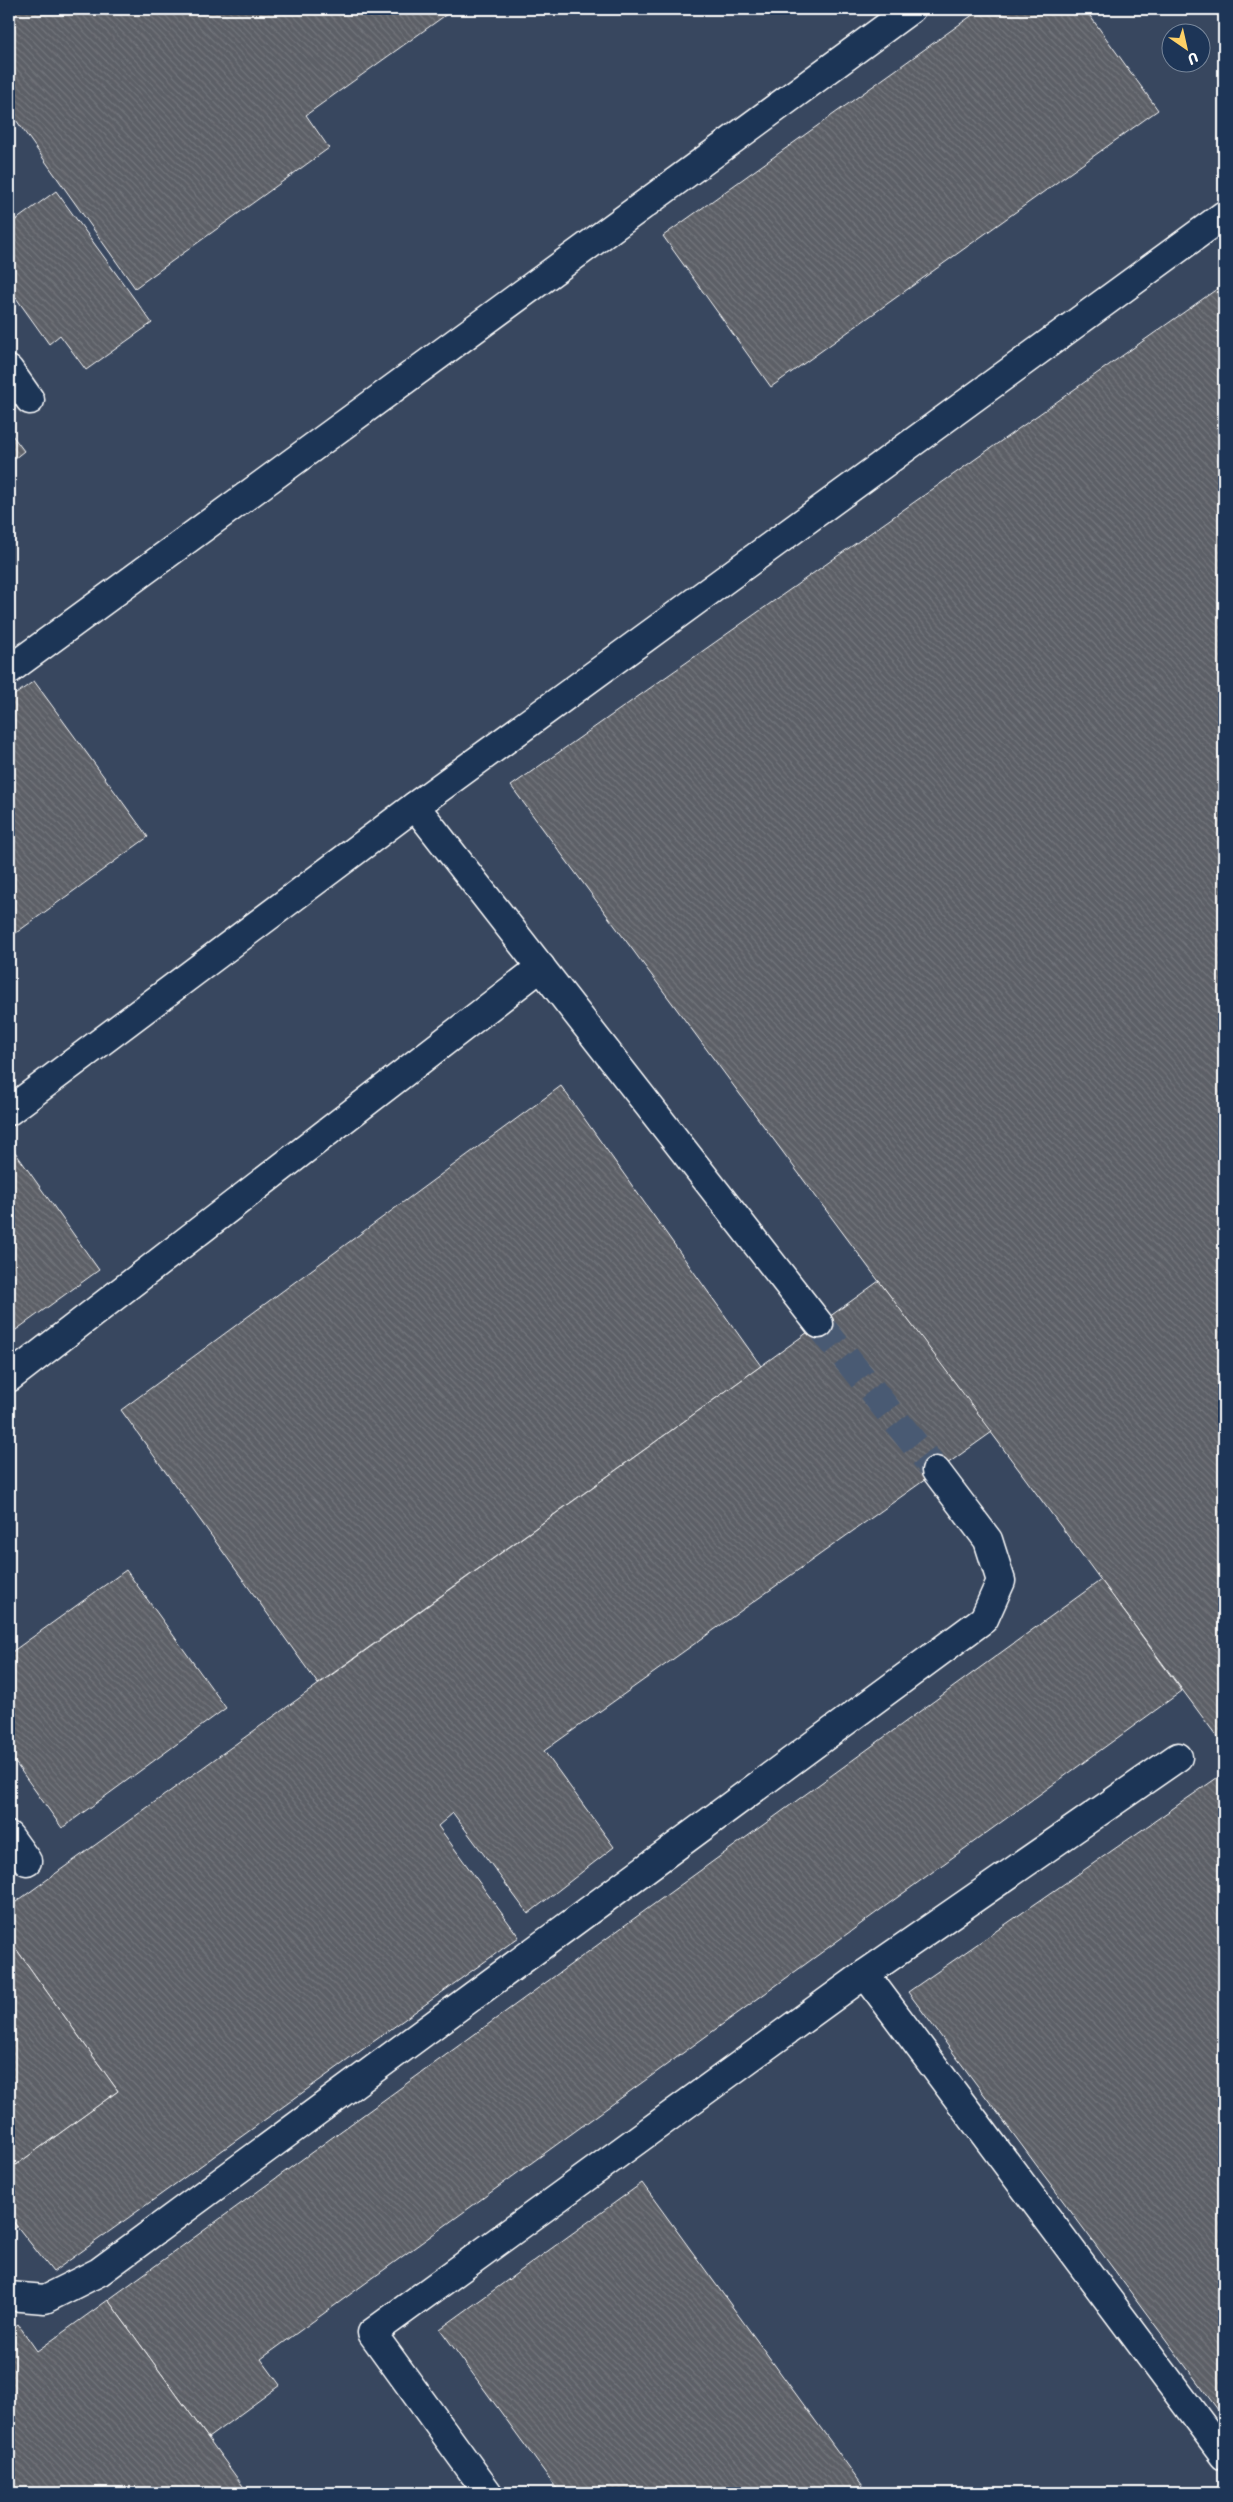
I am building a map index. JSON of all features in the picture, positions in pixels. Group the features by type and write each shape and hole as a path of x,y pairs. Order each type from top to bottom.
{"lane":[{"path":"9,670 911,9"},
{"path":"9,1111 415,806 1224,214"},
{"path":"9,370 30,400"},
{"path":"415,806 819,1324"},
{"path":"9,1378 541,968"},
{"path":"9,2296 45,2299 99,2272 984,1619 1001,1580 999,1572 988,1540 936,1471"},
{"path":"488,2493 372,2333 864,1974 1178,1757"},
{"path":"9,1836 27,1861"},
{"path":"864,1974 1224,2455"}],"shaded area":[{"path":"9,9 1224,9 1224,2493 9,2493"}],"building":[{"path":"9,9 454,9 306,115 329,148 135,288 9,110"},
{"path":"981,9 1085,9 1158,110 771,387 663,236"},
{"path":"56,191 152,323 86,370 60,335 49,344 9,288 9,225"},
{"path":"1224,284 1224,1746 511,786"},
{"path":"9,431 24,451 9,463"},
{"path":"34,681 148,837 9,938 9,699"},
{"path":"561,1086 761,1366 318,1684 121,1410"},
{"path":"9,1146 99,1270 9,1335"},
{"path":"879,1281 992,1432 544,1751 614,1847 528,1914 453,1813 438,1826 519,1937 53,2272 9,2216 9,2170 118,2091 9,1939 9,1907"},
{"path":"126,1570 226,1708 62,1828 9,1754 9,1654"},
{"path":"1101,1580 1182,1691 261,2359 280,2385 208,2438 108,2300"},
{"path":"1224,1773 1224,2418 908,1992"},
{"path":"9,1939 118,2091 9,2170"},
{"path":"642,2183 868,2493 560,2493 440,2329"},
{"path":"9,2216 17,2227 9,2232"},
{"path":"108,2300 248,2493 9,2493 9,2331 18,2324 37,2351"}],"tunnel":[{"path":"819,1324 936,1471"}]}
